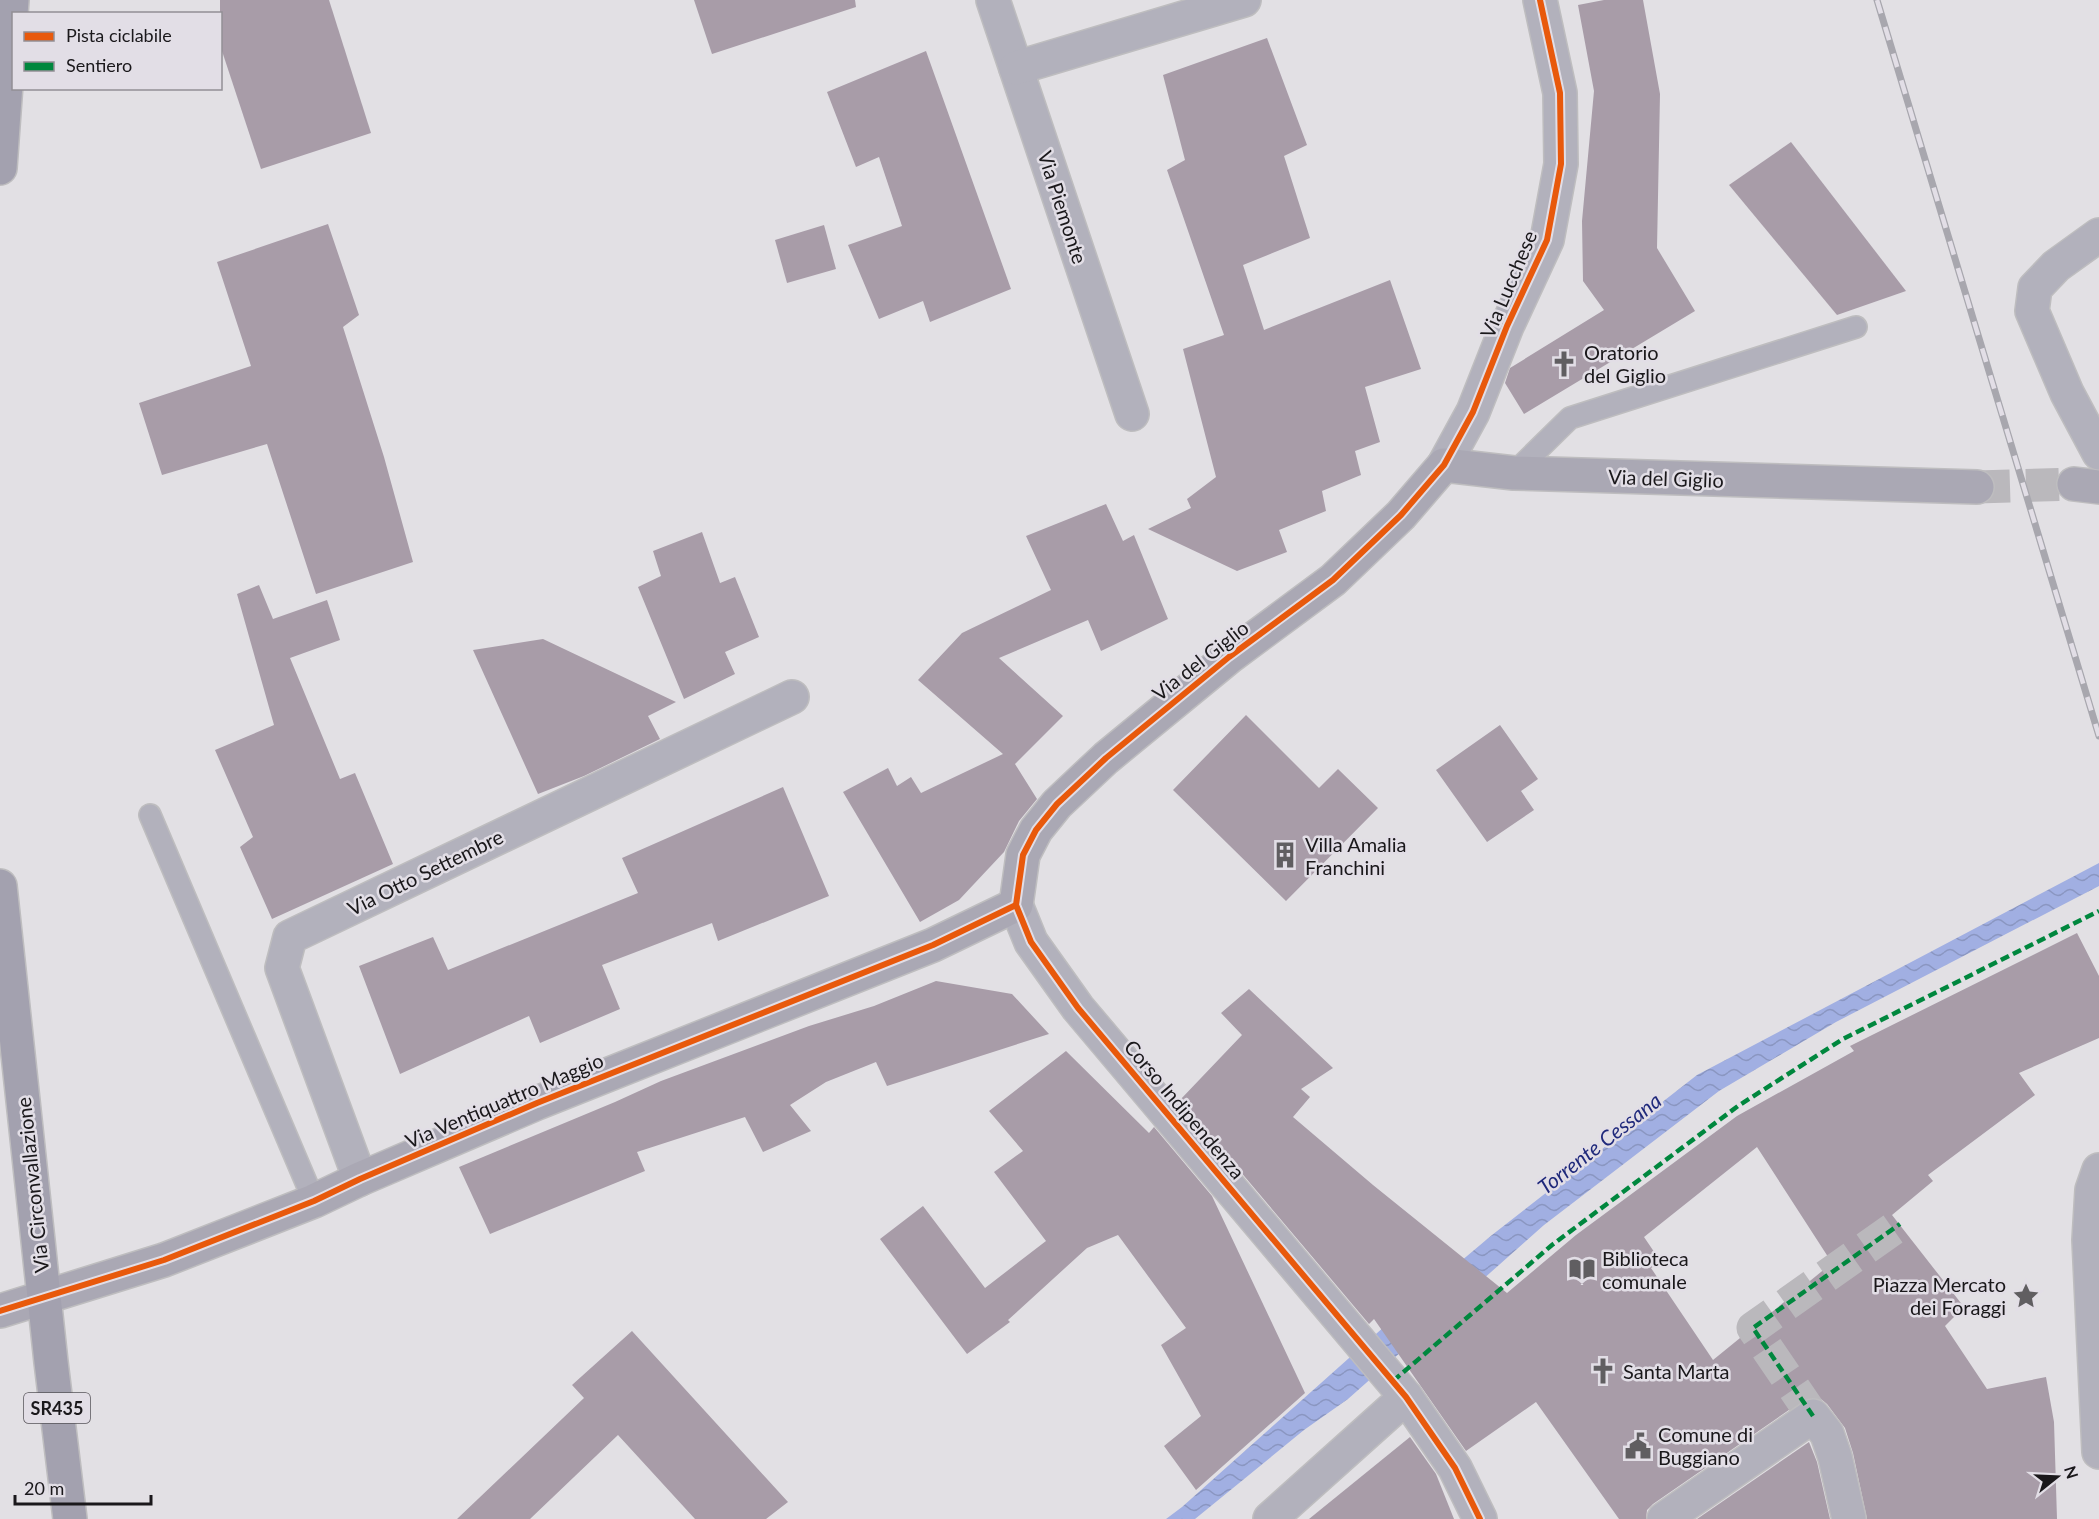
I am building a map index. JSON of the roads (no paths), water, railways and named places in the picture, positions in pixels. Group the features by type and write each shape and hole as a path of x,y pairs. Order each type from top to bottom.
{"main road":[{"path":"0,168 12,0"},
{"name":"Via Circonvallazione","path":"0,886 70,1519"}],"street":[{"name":"Via Piemonte","path":"993,0 1132,414"},
{"path":"1016,68 1244,0"},
{"name":"Via Lucchese","path":"1444,465 1473,412 1507,326 1547,240 1562,164 1560,93 1540,0"},
{"path":"2099,235 2056,266 2036,288 2032,311 2067,393 2099,453"},
{"name":"Via del Giglio","path":"1016,906 1023,855 1036,830 1057,804 1106,758 1203,679 1333,579 1401,515 1444,465 1515,473 1977,488"},
{"name":"Via Otto Settembre","path":"360,1179 282,968 290,937 792,697"},
{"name":"Via Ventiquattro Maggio","path":"0,1311 164,1260 314,1201 360,1179 581,1085 933,945 1016,906"},
{"name":"Corso Indipendenza","path":"1016,906 1031,942 1078,1008 1406,1397"},
{"path":"2099,1170 2092,1190 2089,1240 2099,1452"},
{"path":"1270,1519 1406,1397 1455,1468 1480,1519"},
{"path":"1664,1519 1813,1416 1827,1434 1835,1457 1849,1519"}],"lane":[{"path":"1515,473 1570,418 1856,327"},
{"path":"150,815 314,1201"}],"water":[{"path":"2099,863 2099,886 1836,1022 1719,1091 1544,1225 1348,1399 1304,1430 1195,1519 1166,1519 1404,1309 1492,1235 1697,1075"}],"tunnel":[{"path":"1977,487 2074,484"},
{"path":"1813,1416 1753,1328 1900,1224"}],"railway":[{"path":"1877,0 2099,736"}],"place":[{"name":"Oratorio del Giglio","path":"1564,364"},
{"name":"Villa Amalia Franchini","path":"1285,855"},
{"name":"Biblioteca comunale","path":"1582,1269"},
{"name":"Piazza Mercato dei Foraggi","path":"2026,1296"},
{"name":"Santa Marta","path":"1603,1371"},
{"name":"Comune di Buggiano","path":"1638,1446"}],"water label":[{"name":"Torrente Cessana","path":"1599,1143"}]}
